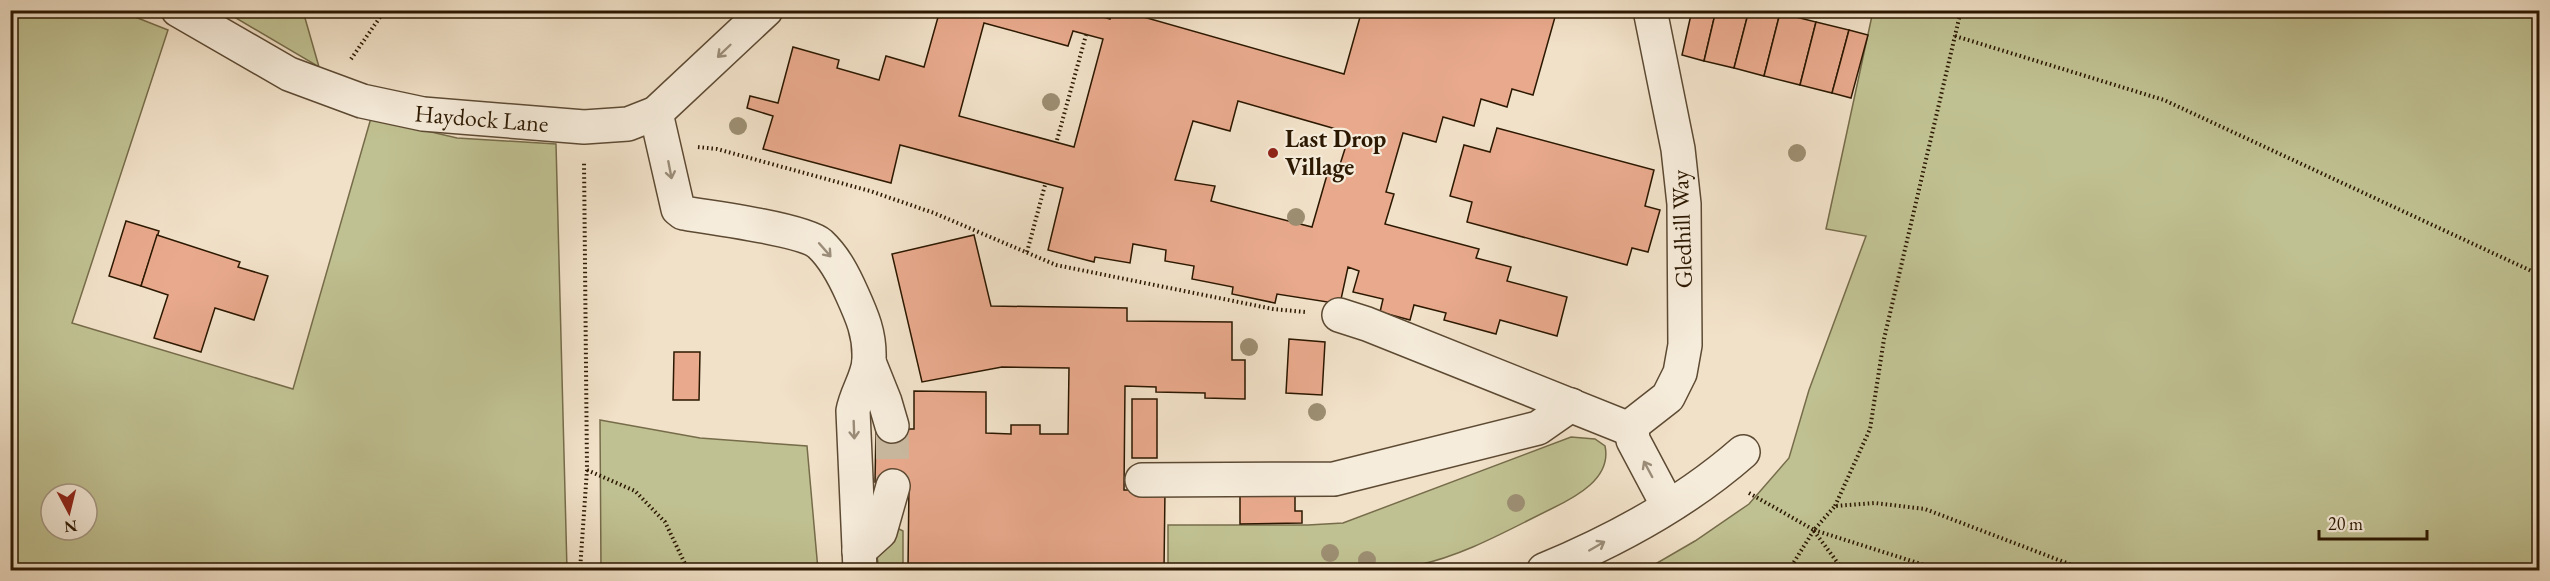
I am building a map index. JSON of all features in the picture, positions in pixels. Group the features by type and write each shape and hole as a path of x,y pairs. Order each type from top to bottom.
{"lane":[{"name":"Haydock Lane","path":"178,10 289,74 362,101 423,114 584,127 628,124 660,128 766,10"},
{"name":"Gledhill Way","path":"1632,430 1636,422 1668,397 1680,373 1685,345 1684,204 1678,148 1650,10"},
{"path":"660,128 676,204 683,213 794,233 819,243 839,266 866,325 869,338 869,363 855,399 853,411 859,560"},
{"path":"1339,315 1367,324 1632,430 1633,440 1668,506"},
{"path":"869,363 892,426"},
{"path":"1142,480 1335,479 1538,428 1571,405"},
{"path":"1544,570 1586,553 1668,506 1717,475 1743,452"},
{"path":"859,560 880,532 893,486"}],"path":[{"path":"330,89 385,10"},
{"path":"1789,570 1814,530 1835,506 1870,429 1884,339 1961,10"},
{"path":"1057,140 1086,35"},
{"path":"1955,36 2164,100 2540,275"},
{"path":"580,570 587,471 584,127"},
{"path":"660,128 717,149 870,191 934,213 1056,265 1273,309 1339,315"},
{"path":"1027,252 1045,185"},
{"path":"587,471 634,491 665,522 688,570"},
{"path":"1717,475 1814,530 1940,570"},
{"path":"1835,506 1875,503 1925,509 2085,570"},
{"path":"1814,530 1843,570"}],"green space":[{"path":"10,11 120,11 168,30 72,323 293,389 371,118 457,138 556,144 567,570 11,570"},
{"path":"224,11 303,11 319,67"},
{"path":"1873,11 2539,11 2539,570 1645,570 1695,541 1749,504 1789,458 1809,390 1866,236 1826,229"},
{"path":"600,420 700,438 807,446 818,570 601,570"},
{"path":"1571,437 1595,439 1605,446 1606,457 1603,468 1590,485 1561,504 1486,541 1435,561 1406,568 1381,570 1168,570 1168,525 1343,523"},
{"path":"895,527 903,531 903,570 879,570 877,556"}],"building":[{"path":"940,10 1081,10 1110,19 1113,10 1119,10 1344,74 1362,10 1557,10 1533,95 1512,89 1507,107 1481,99 1474,126 1443,117 1436,142 1403,133 1386,192 1394,194 1385,224 1479,249 1476,258 1511,267 1507,281 1567,297 1557,336 1500,320 1496,334 1444,320 1446,313 1414,305 1410,320 1380,312 1383,299 1353,292 1359,271 1348,267 1340,304 1277,294 1275,303 1232,294 1233,287 1192,279 1194,266 1165,261 1166,250 1133,244 1130,263 1095,257 1094,262 1048,250 1063,188 900,145 891,183 763,149 773,116 747,108 750,96 778,103 793,47 839,60 837,68 879,80 886,56 924,67","holes":["984,23 1068,46 1073,31 1103,39 1074,147 959,116","1238,101 1350,133 1336,177 1327,175 1312,227 1211,201 1215,186 1175,180 1193,121 1230,131"]},
{"path":"1692,10 1716,10 1704,61 1682,55"},
{"path":"1716,10 1749,10 1734,68 1704,61"},
{"path":"1749,10 1780,13 1764,76 1734,68"},
{"path":"1780,13 1816,22 1800,85 1764,76"},
{"path":"1816,22 1849,30 1832,93 1800,85"},
{"path":"1849,30 1868,35 1851,98 1832,93"},
{"path":"1497,128 1654,170 1645,206 1660,210 1648,252 1632,248 1627,265 1467,222 1472,202 1450,196 1464,145 1490,152"},
{"path":"126,221 159,231 141,286 109,276"},
{"path":"157,235 240,262 238,267 268,276 254,320 215,308 201,352 154,338 168,295 141,286"},
{"path":"974,235 991,306 1127,308 1127,321 1232,322 1232,360 1245,360 1245,399 1205,398 1205,393 1156,392 1156,387 1125,386 1124,490 1165,490 1164,570 908,570 909,483 875,482 876,429 914,429 914,391 986,392 986,433 1011,434 1011,425 1040,425 1040,434 1068,434 1069,368 1002,367 922,382 892,254"},
{"path":"1289,339 1325,342 1322,395 1286,393"},
{"path":"674,352 700,352 699,400 673,400"},
{"path":"1132,399 1157,399 1157,458 1132,458"},
{"path":"1240,490 1295,490 1295,511 1302,511 1302,523 1240,524"}],"tunnel":[{"path":"892,426 893,486"}],"place":[{"name":"Last Drop Village","path":"1273,153"}]}
